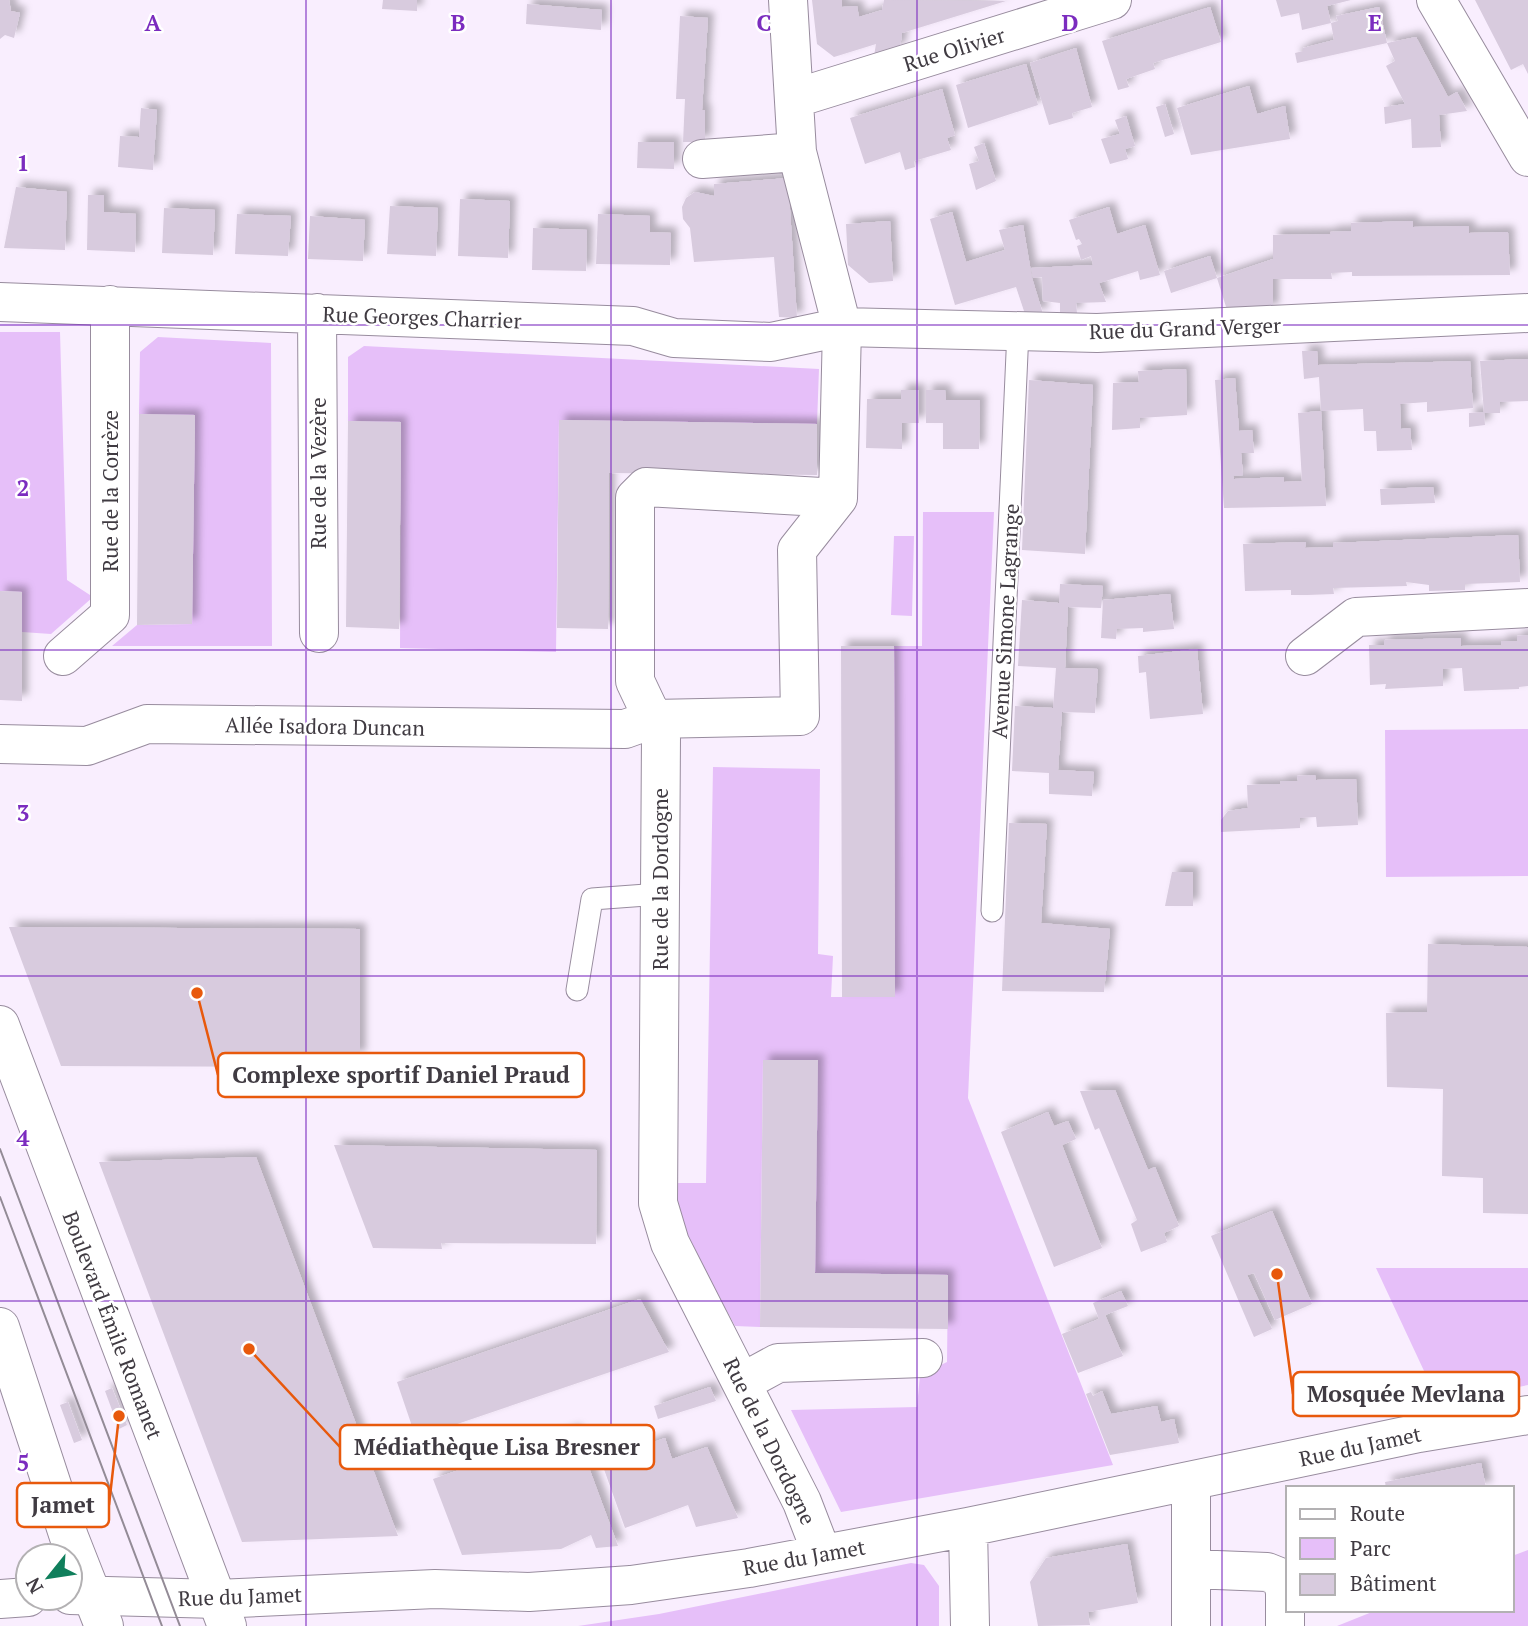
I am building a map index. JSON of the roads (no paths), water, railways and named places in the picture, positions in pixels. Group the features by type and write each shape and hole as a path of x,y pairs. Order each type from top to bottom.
{"street":[{"path":"653,719 800,716 797,550 838,498 842,327 797,152 796,97 788,0"},
{"name":"Rue Olivier","path":"796,97 1112,0"},
{"path":"1436,0 1528,158"},
{"path":"702,159 797,152"},
{"name":"Rue Georges Charrier","path":"0,302 633,326 674,338 771,342 842,327"},
{"name":"Rue de la Corrèze","path":"63,656 110,615 110,305"},
{"name":"Rue de la Vezère","path":"317,313 319,634"},
{"name":"Rue du Grand Verger","path":"842,327 1097,333 1528,313"},
{"name":"Rue de la Dordogne","path":"822,1554 808,1514 670,1243 658,1203 661,736 635,681 635,498 646,487 838,498"},
{"path":"1305,656 1356,617 1528,608"},
{"name":"Allée Isadora Duncan","path":"0,744 87,746 148,724 625,729 653,719"},
{"name":"Boulevard Émile Romanet","path":"0,1025 221,1612"},
{"path":"0,1328 88,1605"},
{"path":"743,1382 778,1363 923,1358"},
{"name":"Rue du Jamet","path":"88,1605 221,1612 435,1589 528,1592 631,1585 968,1527 1419,1433 1528,1415"},
{"path":"1191,1481 1191,1626"},
{"path":"968,1527 970,1626"},
{"path":"1191,1569 1267,1572 1282,1578 1285,1592 1285,1626"}],"lane":[{"name":"Avenue Simone Lagrange","path":"992,911 1018,331"},
{"path":"578,990 592,899 660,894"}],"tram line":[{"path":"0,1149 180,1626"},
{"path":"0,1197 162,1626"}],"place":[{"name":"Complexe sportif Daniel Praud","path":"197,993"},
{"name":"Mosquée Mevlana","path":"1277,1274"},
{"name":"Médiathèque Lisa Bresner","path":"249,1349"},
{"name":"Jamet","path":"119,1416"}]}
